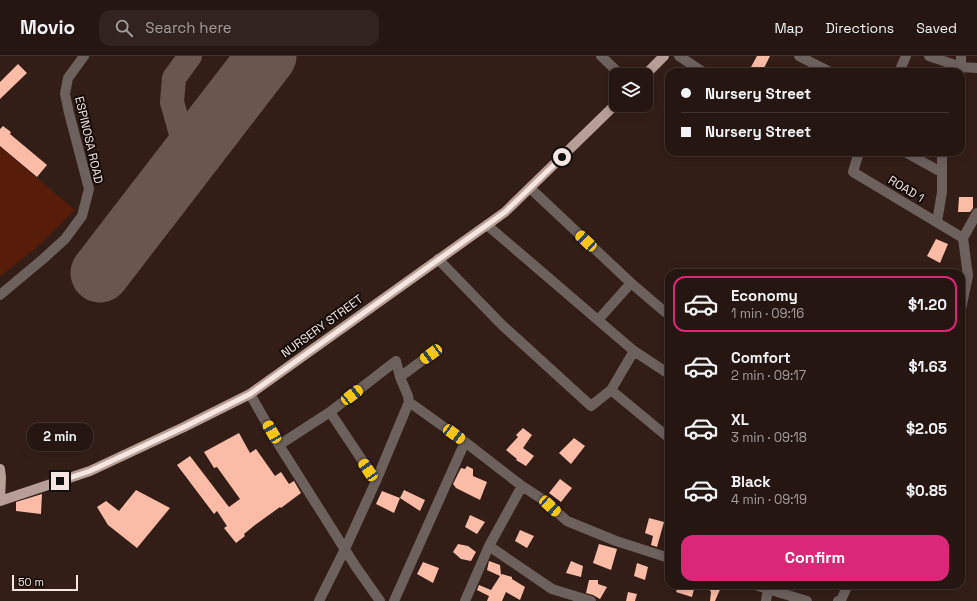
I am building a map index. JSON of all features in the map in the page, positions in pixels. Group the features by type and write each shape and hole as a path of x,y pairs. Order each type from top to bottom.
{"main road":[{"path":"652,68 664,56"},
{"name":"NURSERY STREET","path":"0,501 90,471 250,394 505,212 609,111"},
{"path":"0,469 0,501"}],"street":[{"name":"ESPINOSA ROAD","path":"0,295 43,260 65,239 82,216 89,189 65,94 68,78 84,56"},
{"path":"601,56 614,68"},
{"path":"679,56 697,68"},
{"path":"799,56 822,68"},
{"path":"901,68 906,56"},
{"path":"929,56 956,68"},
{"path":"960,68 961,56"},
{"path":"965,69 977,68"},
{"name":"ROAD 1","path":"858,156 854,172 963,238"},
{"path":"912,156 942,172"},
{"path":"937,222 942,192 942,156"},
{"path":"530,188 631,283 665,312"},
{"path":"965,290 968,276 963,238 977,213"},
{"path":"487,225 634,351 665,371"},
{"path":"438,260 501,324 591,406 611,390 634,351"},
{"path":"598,320 631,283"},
{"path":"400,377 431,354"},
{"path":"279,445 330,412 396,361 409,402 376,481 319,601"},
{"path":"611,390 665,435"},
{"path":"250,394 279,445 356,567 380,601"},
{"path":"409,402 465,442 522,486 542,499 567,521 616,541 665,557"},
{"path":"330,412 376,481"},
{"path":"394,601 465,442"},
{"path":"465,601 489,546 522,486"},
{"path":"489,546 552,589 591,601"},
{"path":"766,601 768,589 808,601"},
{"path":"838,601 841,600 846,589"}],"shaded area":[{"path":"0,147 75,210 35,249 0,276"}],"building":[{"path":"757,56 770,56 764,68 751,67"},
{"path":"18,64 27,73 0,99 0,82"},
{"path":"3,126 11,132 10,134 47,165 37,177 0,146 0,129"},
{"path":"959,197 973,197 973,208 970,212 958,212"},
{"path":"936,239 948,244 940,263 927,256"},
{"path":"523,428 532,435 523,448 534,456 526,466 516,460 517,459 506,450 518,437 516,435"},
{"path":"239,433 250,453 256,449 275,476 281,472 289,484 294,481 301,493 255,525 236,543 224,528 227,526 217,511 214,514 177,465 190,456 229,507 240,499 217,467 214,468 204,452"},
{"path":"574,438 585,446 571,464 559,453"},
{"path":"467,466 473,469 473,476 487,482 480,500 456,488 453,484 461,468 465,469"},
{"path":"560,479 572,488 561,502 549,493"},
{"path":"136,490 170,508 137,548 108,525 97,507 106,501 119,511"},
{"path":"404,490 425,500 420,511 400,498"},
{"path":"382,491 400,498 394,513 376,504"},
{"path":"42,494 41,514 16,511 16,502"},
{"path":"470,515 485,522 477,534 465,527"},
{"path":"649,518 664,522 657,547 651,545 653,536 645,533"},
{"path":"520,530 534,536 527,548 515,541"},
{"path":"458,544 468,546 476,552 471,561 461,559 453,552"},
{"path":"599,544 617,549 611,570 593,563"},
{"path":"489,561 500,565 501,575 512,577 512,579 525,587 520,600 506,592 502,601 487,601 489,596 477,590 479,585 491,590 500,576 487,570"},
{"path":"571,561 583,566 581,577 566,573"},
{"path":"423,562 439,568 433,583 417,574"},
{"path":"637,563 648,567 645,580 634,576"},
{"path":"589,580 598,580 598,584 607,587 600,599 586,593"},
{"path":"677,589 694,589 692,597 676,592"},
{"path":"709,589 720,589 715,601 710,601 711,592"},
{"path":"628,592 637,594 635,601 626,601"}],"taxiway":[{"path":"190,56 174,78 172,102 181,134 189,138 204,138"},
{"path":"181,134 184,164"}],"runway":[{"path":"100,273 267,56"}],"route":[{"path":"60,481 90,471 250,394 505,212 562,157"}]}
